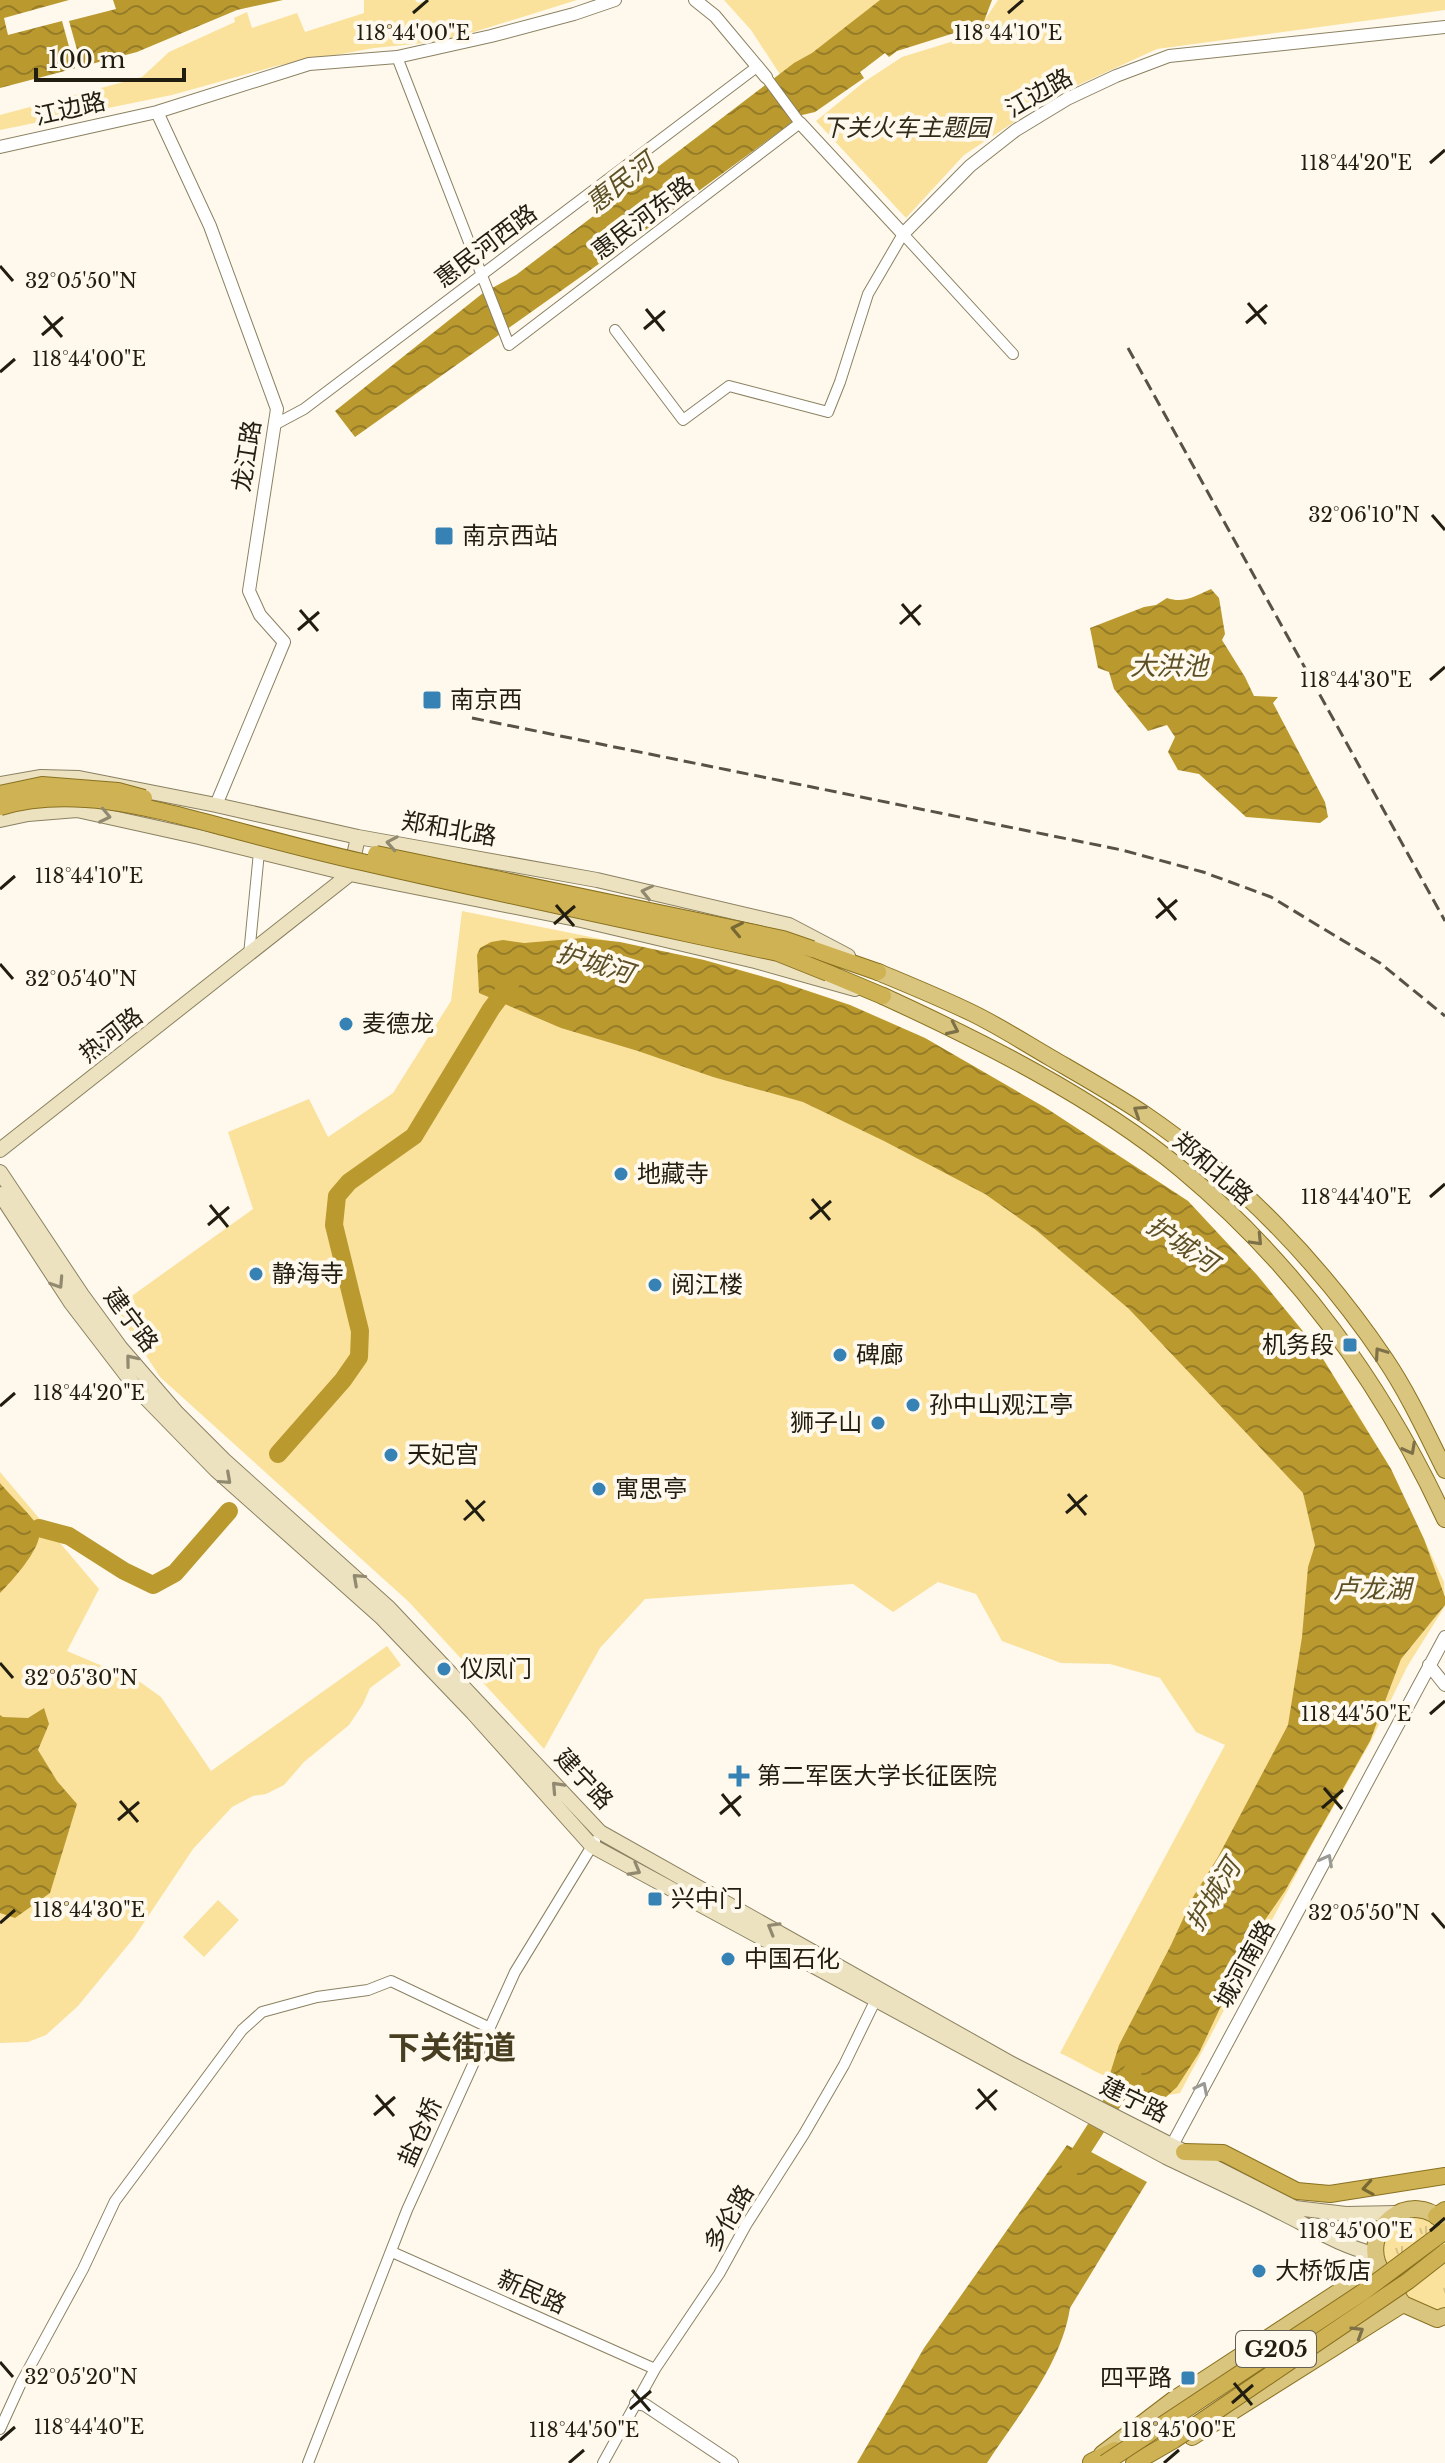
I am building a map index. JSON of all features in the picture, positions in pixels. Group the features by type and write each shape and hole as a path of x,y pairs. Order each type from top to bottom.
{"highway":[{"name":"郑和北路","path":"0,794 42,785 118,791 334,846 783,939 878,972"},
{"name":"郑和北路","path":"0,807 31,801 82,798 166,812 326,854 778,953 883,996"},
{"path":"1171,2148 1223,2153 1297,2191 1330,2194 1445,2176"},
{"path":"1104,2460 1253,2353 1366,2280 1443,2218"},
{"name":"G205","path":"1104,2460 1363,2292 1445,2231"},
{"name":"G205","path":"1104,2460 1364,2301 1445,2243"},
{"path":"1134,2463 1174,2440 1408,2281 1445,2252"}],"main road":[{"name":"郑和北路","path":"0,784 41,777 79,778 358,837 597,880 789,925 878,972 974,1014 1145,1114 1190,1148 1246,1196 1301,1252 1350,1310 1386,1361 1445,1470"},
{"name":"郑和北路","path":"0,820 77,810 350,874 581,920 755,961 883,996 963,1033 1094,1107 1179,1168 1230,1212 1282,1266 1365,1374 1405,1440 1445,1519"},
{"path":"350,874 358,837"},
{"name":"热河路","path":"0,1150 350,874"},
{"name":"建宁路","path":"0,1172 105,1326 147,1381 224,1460 389,1608 600,1832 878,1995"},
{"name":"建宁路","path":"0,1194 71,1303 137,1389 216,1470 381,1617 473,1713 592,1846 878,1995 1080,2106 1295,2208 1346,2214 1396,2213"},
{"name":"建宁路","path":"1171,2148 1247,2196 1376,2260"},
{"path":"1442,2321 1403,2304 1376,2260 1377,2233 1396,2213 1419,2208 1443,2218"},
{"path":"1104,2460 1173,2400 1376,2260"},
{"path":"1150,2463 1403,2304"}],"street":[{"name":"江边路","path":"0,147 157,112 309,64 397,57 491,36 615,0"},
{"path":"695,0 715,16 762,71 800,123 1013,354"},
{"name":"江边路","path":"903,234 970,166 1016,130 1067,99 1116,76 1169,56 1445,27"},
{"path":"397,57 482,278"},
{"name":"惠民河西路","path":"274,425 304,409 762,71"},
{"name":"龙江路","path":"157,112 210,226 277,409 249,591 260,615 284,642 216,805"},
{"name":"惠民河东路","path":"482,278 507,342 800,123"},
{"path":"615,330 683,420 729,386 828,412 868,294 903,234"},
{"path":"216,805 259,852 249,955"},
{"name":"城河南路","path":"1171,2148 1445,1637"},
{"path":"1429,1665 1445,1685"},
{"name":"盐仓桥","path":"308,2463 407,2210 515,1972 600,1832"},
{"path":"0,2429 115,2201 218,2060 242,2030 262,2012 317,1997 368,1990 391,1981 490,2028"},
{"name":"多伦路","path":"603,2463 655,2369 719,2274 746,2225 798,2145 844,2065 878,1995"},
{"name":"新民路","path":"392,2252 655,2369"},
{"path":"636,2403 641,2411 719,2463"},
{"path":"636,2403 645,2405 732,2463"}],"green space":[{"path":"364,0 415,0 418,3 429,0 577,0 445,41 374,48 276,66 172,95 0,130 0,115 142,77 169,52 235,22 234,18 247,12 252,28 297,13 305,32 364,13"},
{"path":"724,0 886,0 783,79 751,30"},
{"name":"下关火车主题园","path":"998,0 1445,0 1445,10 1157,49 1052,97 964,155 906,218 816,121 864,82 902,57 983,32 984,21"},
{"path":"462,911 704,960 850,1005 925,1038 1046,1108 1188,1201 1257,1275 1315,1346 1357,1413 1391,1469 1444,1582 1445,1606 1407,1667 1371,1741 1180,2093 1166,2095 1135,2089 1060,2053 1225,1745 1196,1732 1160,1678 1110,1664 1061,1663 1002,1641 976,1594 938,1582 893,1612 853,1584 645,1599 600,1648 544,1749 409,1602 160,1377 115,1308 253,1209 228,1132 309,1099 328,1137 393,1093 451,1001"},
{"path":"0,1472 99,1589 67,1651 140,1682 161,1697 211,1771 387,1646 401,1665 370,1688 349,1725 304,1762 284,1785 232,1807 193,1849 133,1939 78,2006 46,2035 28,2042 0,2043"},
{"path":"218,1900 239,1920 204,1957 183,1937"},
{"path":"1403,2217 1427,2218 1445,2235 1445,2309 1430,2310 1415,2304 1391,2275 1383,2256 1382,2240 1390,2227"}],"water":[{"path":"0,0 283,0 237,10 137,52 0,88"},
{"path":"880,0 992,0 983,24 897,51 889,57 885,53 860,72 864,78 815,112 802,115 355,437 335,411 483,293 516,275"},
{"name":"大洪池","path":"1211,589 1219,598 1225,634 1222,640 1254,696 1278,697 1273,703 1325,802 1328,817 1320,823 1246,817 1199,774 1178,770 1168,752 1175,737 1167,725 1148,731 1114,689 1109,672 1098,668 1090,628 1156,605 1167,598 1184,600"},
{"name":"卢龙湖","path":"583,938 620,942 704,960 850,1005 925,1038 1046,1108 1188,1201 1257,1275 1315,1346 1391,1469 1424,1539 1445,1597 1445,1605 1401,1659 1370,1741 1285,1891 1254,1936 1199,2053 1177,2087 1166,2097 1136,2090 1109,2077 1119,2045 1193,1897 1218,1857 1288,1725 1302,1637 1308,1567 1315,1545 1303,1493 1129,1309 1036,1230 985,1194 803,1102 713,1077 561,1028 479,993 477,955 480,948 491,942 524,943"},
{"path":"0,1483 37,1524 40,1535 26,1562 0,1593"},
{"path":"44,1708 49,1724 38,1750 57,1781 77,1804 50,1893 15,1918 0,1913 0,1715 28,1718"},
{"path":"1067,2145 1077,2150 1080,2146 1147,2182 1070,2308 1058,2350 1025,2408 987,2463 857,2463 924,2348"}],"pier":[{"path":"69,0 113,0 116,9 69,21 83,71 76,72 62,21 8,35 4,18"}],"waterway":[{"name":"护城河","path":"278,1454 343,1380 359,1357 360,1331 334,1225 337,1196 349,1182 414,1136 491,1009 511,982"},
{"path":"39,1528 69,1536 124,1571 153,1585 175,1573 229,1511"},
{"name":"护城河","path":"1071,2167 1137,2064"}],"railway":[{"path":"1128,348 1445,921"},
{"path":"472,718 1122,850 1203,872 1271,897 1380,963 1445,1016"}],"place":[{"name":"南京西站","path":"444,536"},
{"name":"南京西","path":"432,700"},
{"name":"麦德龙","path":"346,1024"},
{"name":"地藏寺","path":"621,1174"},
{"name":"静海寺","path":"256,1274"},
{"name":"阅江楼","path":"655,1285"},
{"name":"机务段","path":"1350,1345"},
{"name":"碑廊","path":"840,1355"},
{"name":"孙中山观江亭","path":"913,1405"},
{"name":"狮子山","path":"878,1423"},
{"name":"天妃宫","path":"391,1455"},
{"name":"寓思亭","path":"599,1489"},
{"name":"仪凤门","path":"444,1669"},
{"name":"第二军医大学长征医院","path":"739,1776"},
{"name":"兴中门","path":"655,1899"},
{"name":"中国石化","path":"728,1959"},
{"name":"大桥饭店","path":"1259,2271"},
{"name":"四平路","path":"1188,2378"}],"district":[{"name":"下关街道","path":"452,2048"}],"water label":[{"name":"惠民河","path":"620,183"}]}
